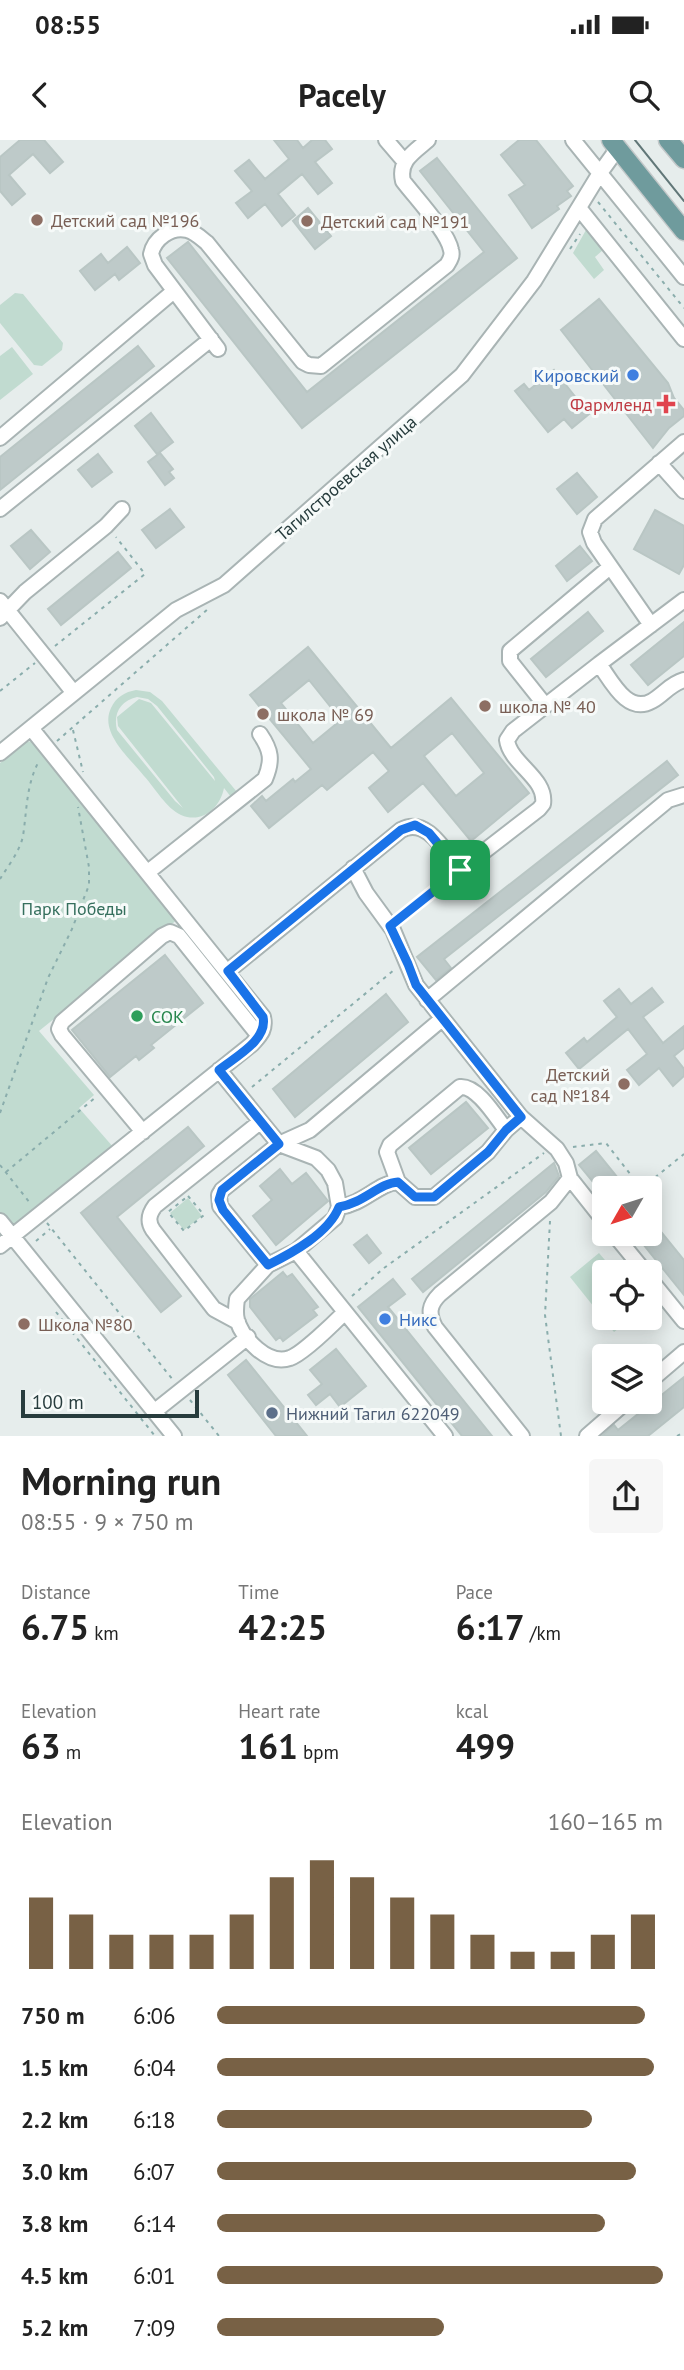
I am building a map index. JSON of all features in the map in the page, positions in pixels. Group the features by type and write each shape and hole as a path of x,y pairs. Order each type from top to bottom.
{"main road":[{"path":"668,140 684,159"},
{"path":"619,143 684,231"}],"street":[{"path":"386,140 404,161"},
{"path":"0,509 214,344 155,265 152,248 155,242 167,233 187,230 207,243 303,362 315,366 326,363 447,265 452,253 446,237 403,181 400,172 404,161 428,140"},
{"path":"573,140 684,277"},
{"name":"Тагилстроевская улица","path":"0,753 176,610 224,585 462,375 534,281 619,143"},
{"path":"579,208 684,339"},
{"path":"0,438 174,291"},
{"path":"651,625 610,567 591,538 590,532 595,519 684,442"},
{"path":"659,463 684,491"},
{"path":"74,693 3,610 106,526 122,509"},
{"path":"545,705 510,661 510,651 610,567"},
{"path":"228,971 401,830 415,825 429,833 460,870 543,804 543,793 511,752 507,740 513,731 684,600"},
{"path":"598,664 627,700 635,704 653,700 675,683 684,680"},
{"path":"0,1246 219,1070 258,1036 265,1024 263,1017 228,971 31,729"},
{"path":"148,872 265,779 271,765 271,752 260,734"},
{"path":"427,1000 668,800 684,795"},
{"path":"353,867 366,893 390,926 416,985 521,1117 557,1149 566,1163 570,1178 592,1206"},
{"path":"143,1132 62,1035 60,1025 162,936 170,932 179,936 258,1036"},
{"path":"268,1265 220,1206 219,1195 222,1190 279,1144 310,1130 442,1020"},
{"path":"219,1070 279,1144 316,1158 328,1170 335,1183 339,1207 335,1218 296,1251 268,1265 237,1298 238,1322"},
{"path":"506,1130 470,1087 460,1087 390,1145 387,1152 398,1182 415,1197 434,1197 488,1152 521,1117"},
{"path":"260,1122 155,1206 150,1214 150,1226 214,1309 238,1322 263,1354 279,1359 291,1358 344,1313"},
{"path":"522,1436 435,1328 429,1310 440,1294 551,1202 570,1178"},
{"path":"339,1207 364,1200 384,1186 398,1182"},
{"path":"0,1221 174,1436"},
{"path":"624,1246 635,1260"},
{"path":"296,1251 445,1436"},
{"path":"662,1294 684,1321"},
{"path":"155,1411 248,1337"},
{"path":"662,1371 684,1352"},
{"path":"587,1436 612,1414"}],"path":[{"path":"589,191 684,309"},
{"path":"0,691 145,574 106,526"},
{"path":"0,1113 48,978 72,929 89,885 89,867 77,808 85,795 84,775 73,728"},
{"path":"390,926 460,870"},
{"path":"241,1096 407,960"},
{"path":"6,1172 107,1089"},
{"path":"344,1313 349,1298 384,1268 542,1154 557,1149 606,1143 632,1176"},
{"path":"656,1176 684,1154"},
{"path":"0,1166 219,1436"},
{"path":"188,1196 204,1215 184,1231 168,1212 188,1196"},
{"path":"551,1202 545,1315 561,1436"},
{"path":"55,1312 155,1436"},
{"path":"677,1436 684,1432"}],"green space":[{"path":"586,230 603,250 595,257 604,270 594,279 573,253"},
{"path":"15,293 23,294 63,343 62,350 42,366 34,365 0,323 0,305"},
{"path":"12,347 33,374 0,400 0,356"},
{"path":"132,691 150,692 162,701 237,792 231,797 224,788 219,802 203,816 189,817 170,808 118,745 109,727 108,717 113,704","holes":["137,697 148,699 157,706 214,777 215,781 151,703 139,699 117,717 118,726 183,808 117,730 116,724 117,714 122,705"]},
{"name":"Парк Победы","path":"32,741 178,919 39,1031 94,1095 79,1108 114,1148 15,1226 0,1213 0,763 26,742"},
{"path":"188,1198 202,1216 184,1230 170,1213"},
{"path":"599,1253 605,1260 592,1260 592,1304 570,1277"}],"building":[{"path":"20,140 44,140 63,162 50,173 33,154 9,175 25,194 12,205 0,191 0,157"},
{"path":"274,140 297,140 303,148 312,140 325,140 332,149 315,162 332,183 318,194 302,174 278,194 295,215 282,226 265,204 248,218 236,203 252,191 235,171 249,160 265,179 289,159"},
{"path":"519,140 536,140 573,186 567,191 571,196 557,206 559,209 532,228 509,195 525,185 501,155"},
{"path":"437,158 517,258 302,428 167,258 188,242 307,392 484,252 420,171"},
{"path":"308,208 331,236 315,249 293,221"},
{"path":"127,247 140,263 119,280 115,274 95,290 80,271 101,254 108,263"},
{"path":"599,299 668,383 674,398 684,410 684,416 669,428 653,448 561,330"},
{"path":"138,346 154,366 0,490 0,457"},
{"path":"554,370 589,414 572,428 564,419 548,432 515,391 524,384 529,390"},
{"path":"151,413 173,442 157,454 135,426"},
{"path":"160,453 173,469 169,472 174,478 165,485 148,462"},
{"path":"98,454 112,472 92,487 78,470"},
{"path":"577,473 597,497 577,514 557,489"},
{"path":"170,509 184,527 156,548 142,530"},
{"path":"655,510 684,526 684,565 679,574 634,549"},
{"path":"31,530 50,552 30,569 11,546"},
{"path":"580,546 592,561 567,581 556,566"},
{"path":"118,552 131,568 61,625 48,609"},
{"path":"588,612 603,631 546,677 531,659"},
{"path":"684,622 684,656 648,685 631,665"},
{"path":"308,647 391,748 451,698 529,793 471,841 423,783 388,812 369,788 389,771 373,752 327,790 322,785 269,828 251,806 262,796 266,801 293,779 295,782 311,769 250,695","holes":["309,680 341,720 313,743 281,703","452,733 484,773 456,796 424,756"]},
{"path":"667,761 678,775 444,959 451,968 436,980 417,957"},
{"name":"СОК","path":"165,955 203,1003 151,1045 154,1048 139,1060 136,1056 110,1077 72,1030"},
{"path":"652,988 663,1002 643,1017 663,1043 684,1026 684,1048 674,1056 684,1069 684,1076 673,1086 659,1068 639,1085 627,1070 647,1054 628,1029 579,1069 566,1053 584,1038 587,1042 617,1017 604,1001 619,989 631,1004"},
{"path":"386,994 408,1022 295,1117 273,1089"},
{"path":"466,1102 488,1128 431,1174 409,1148"},
{"path":"188,1127 204,1146 117,1217 181,1296 161,1312 81,1213"},
{"path":"596,1151 616,1176 592,1176 592,1181 579,1165"},
{"path":"554,1163 559,1176 546,1192 423,1292 412,1279"},
{"path":"280,1169 292,1184 306,1173 328,1201 276,1245 253,1216 272,1200 260,1186"},
{"path":"662,1233 684,1260 684,1295 662,1268 662,1260 656,1260 645,1246 662,1246"},
{"path":"367,1235 381,1253 369,1263 354,1245"},
{"path":"283,1272 287,1277 292,1274 318,1307 313,1310 317,1315 283,1341 280,1337 276,1340 250,1307 250,1299"},
{"path":"393,1279 405,1294 388,1307 492,1436 462,1436 358,1307"},
{"path":"336,1349 366,1386 340,1407 330,1394 316,1405 308,1395 322,1384 310,1370"},
{"path":"246,1360 307,1436 276,1436 228,1375"},
{"path":"684,1377 684,1407 648,1436 602,1436 614,1425 618,1430 638,1414 662,1414 662,1395"}],"tram line":[{"path":"635,140 684,201"}],"place":[{"name":"Детский сад №196","path":"37,220"},
{"name":"Детский сад №191","path":"307,221"},
{"name":"Кировский","path":"633,375"},
{"name":"Фармленд","path":"666,404"},
{"name":"школа № 40","path":"485,706"},
{"name":"школа № 69","path":"263,714"},
{"name":"СОК","path":"137,1016"},
{"name":"Детский сад №184","path":"624,1084"},
{"name":"Никс","path":"385,1319"},
{"name":"Школа №80","path":"24,1324"},
{"name":"Нижний Тагил 622049","path":"272,1413"}],"route":[{"path":"408,826 422,827 460,870 390,926 416,985 521,1117 488,1152 434,1197 415,1197 398,1182 391,1182 364,1200 339,1207 335,1218 296,1251 268,1265 223,1210 219,1200 222,1190 279,1144 219,1070 252,1044 263,1031 265,1024 263,1017 228,971 353,867 408,826"}]}
